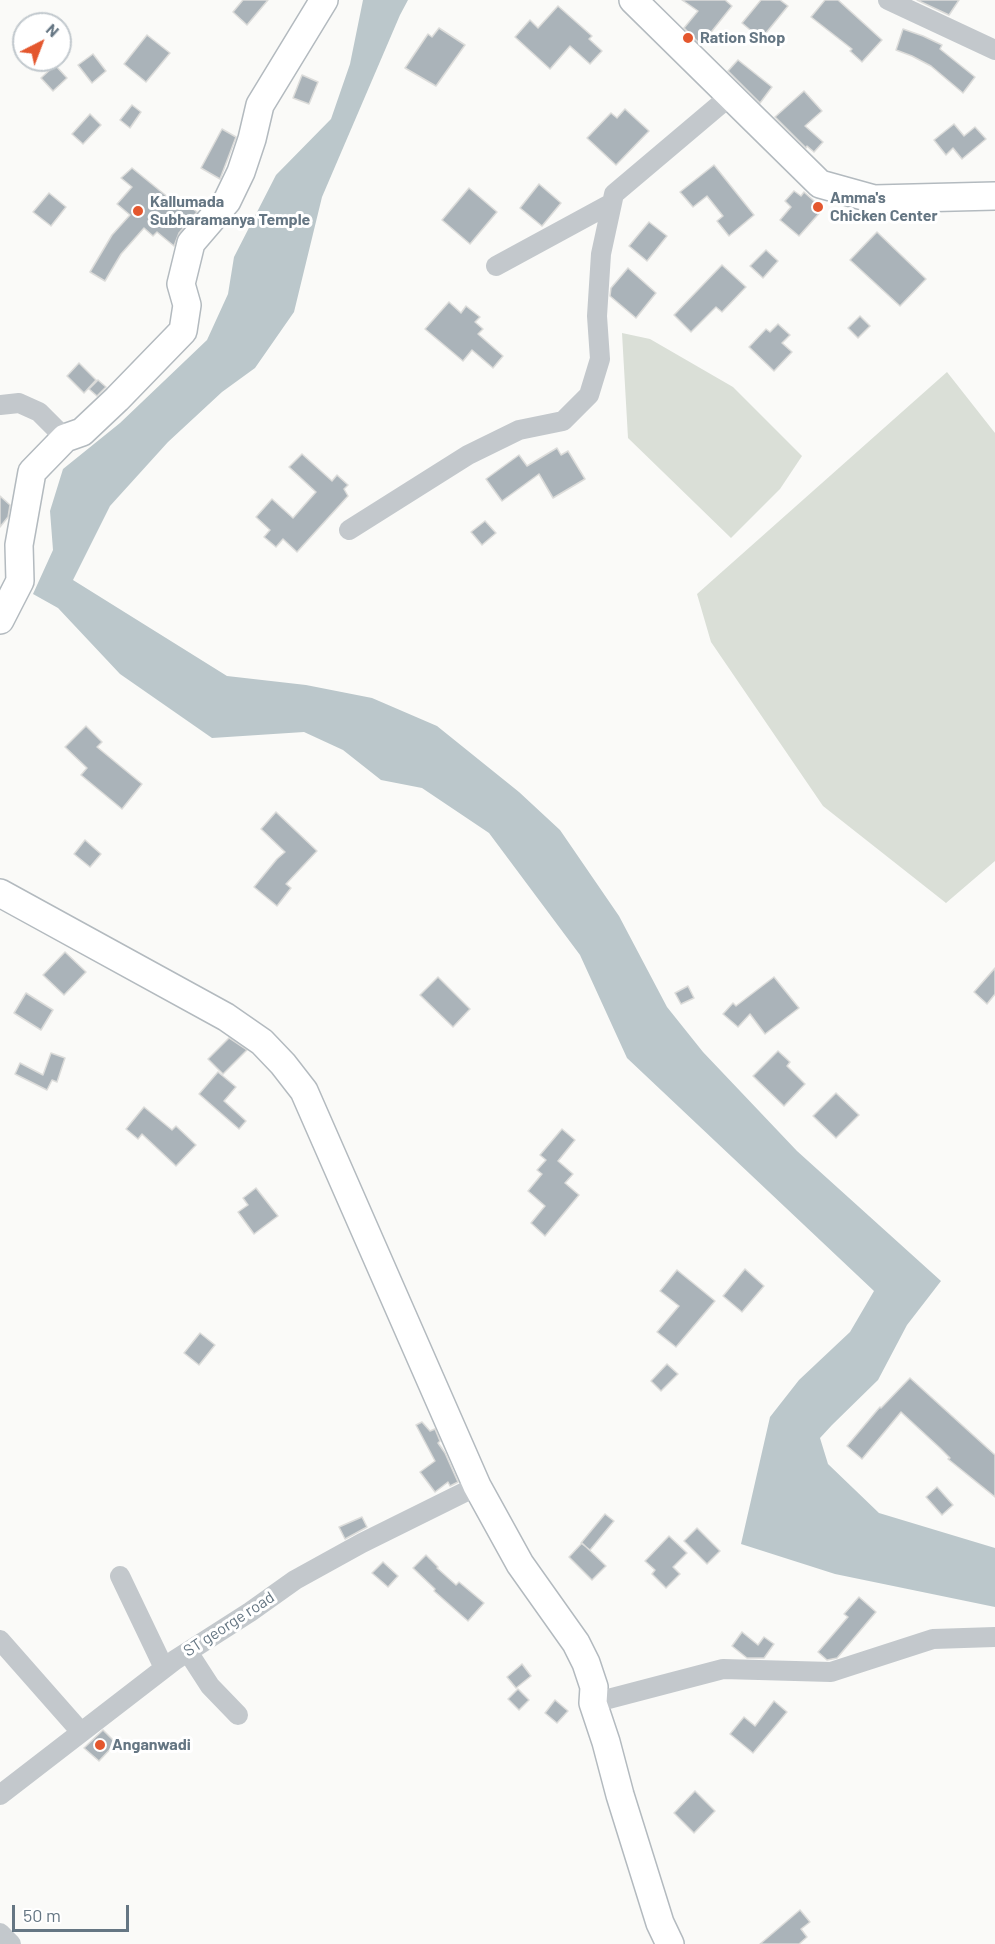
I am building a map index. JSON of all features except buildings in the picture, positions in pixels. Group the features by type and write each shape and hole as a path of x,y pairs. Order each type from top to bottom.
{"main road":[{"path":"0,620 20,580 19,545 32,472 64,438 82,432 91,424 183,331 187,305 181,284 191,243 227,201 241,172 260,105 324,0"},
{"path":"633,0 820,184 874,199 995,196"},
{"path":"0,893 226,1017 262,1042 304,1091 477,1486 520,1564 576,1643 586,1663 594,1687 593,1704 620,1795 660,1923 670,1944"}],"street":[{"path":"901,3 995,51"},
{"path":"349,530 468,455 519,430 563,421 589,395 600,359 597,316 601,255 614,194 730,96"},
{"path":"496,266 612,203"},
{"path":"0,405 19,404 39,412 64,438"},
{"name":"ST george road","path":"0,1795 164,1668 295,1580 362,1542 477,1486"},
{"path":"120,1576 164,1668"},
{"path":"593,1704 723,1669 831,1672 933,1639 995,1636"},
{"path":"0,1640 81,1732"},
{"path":"188,1652 210,1686 238,1715"},
{"path":"0,1933 11,1944"}],"shaded area":[{"path":"363,0 408,0 322,197 294,312 255,368 222,392 168,442 110,506 73,580 227,676 306,685 372,698 437,726 519,792 560,830 619,916 667,1007 703,1052 797,1151 941,1281 907,1325 878,1380 820,1438 828,1464 879,1513 995,1548 995,1607 835,1574 741,1544 770,1417 799,1380 850,1332 874,1291 627,1058 580,955 489,833 422,788 381,780 343,750 304,732 212,738 120,674 58,608 33,594 53,550 50,511 63,469 120,423 207,340 228,294 234,257 276,175 331,119 350,64"},
{"path":"622,333 650,339 733,387 802,456 780,489 731,538 628,438"},
{"path":"947,372 995,433 995,861 946,903 823,806 711,642 697,594"}],"place":[{"name":"Ration Shop","path":"688,38"},
{"name":"Amma's Chicken Center","path":"818,207"},
{"name":"Kallumada Subharamanya Temple","path":"138,211"},
{"name":"Anganwadi","path":"100,1745"}]}
